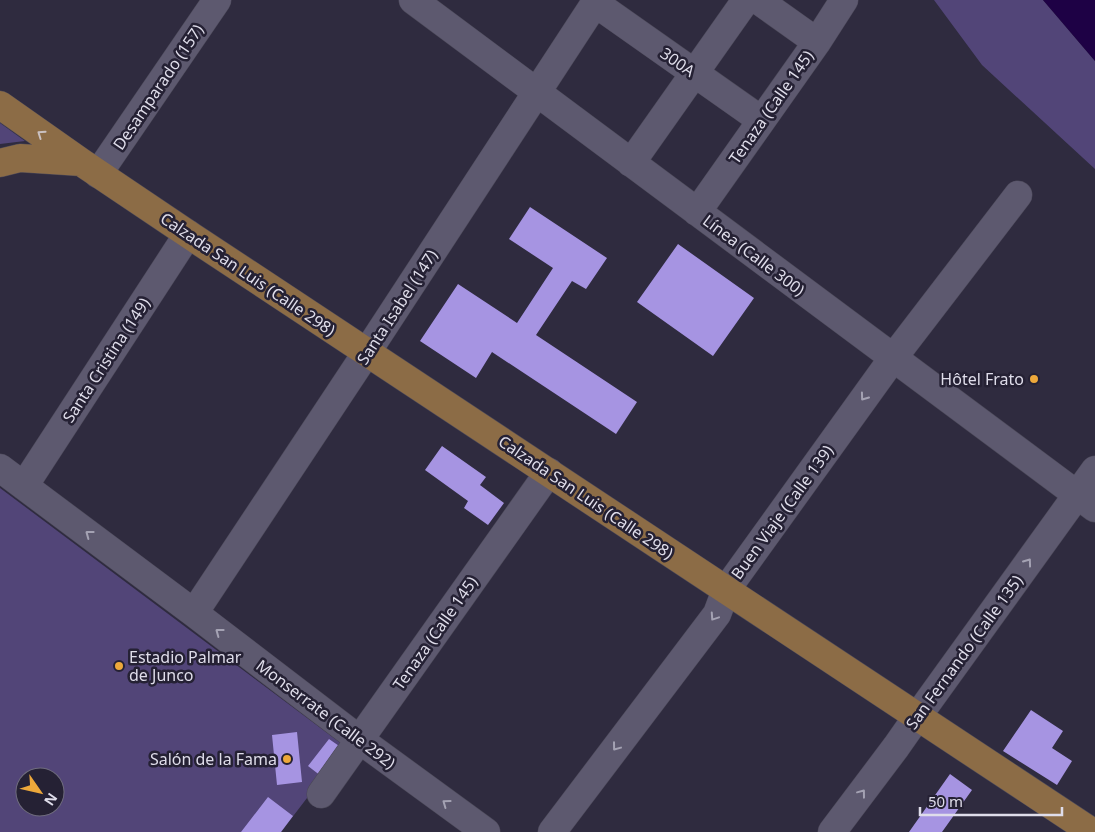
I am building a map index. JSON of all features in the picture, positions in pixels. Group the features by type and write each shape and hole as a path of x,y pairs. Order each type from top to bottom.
{"main road":[{"name":"Calzada San Luis (Calle 298)","path":"0,105 188,234 1092,832"},
{"name":"Calzada San Luis (Calle 298)","path":"0,164 20,158 90,168"}],"street":[{"name":"Desamparado (157)","path":"90,168 217,0"},
{"name":"Línea (Calle 300)","path":"413,0 1086,502"},
{"path":"631,163 746,0"},
{"path":"758,0 817,42"},
{"name":"Tenaza (Calle 145)","path":"697,212 817,42 844,0"},
{"name":"Santa Isabel (147)","path":"194,613 596,2"},
{"name":"300A","path":"596,2 761,120"},
{"name":"Buen Viaje (Calle 139)","path":"552,832 717,614 726,590 893,358 1018,195"},
{"name":"Santa Cristina (149)","path":"24,486 188,234"},
{"name":"Monserrate (Calle 292)","path":"0,468 360,740 486,832"},
{"name":"San Fernando (Calle 135)","path":"832,832 917,717 1086,502 1095,470"},
{"name":"Tenaza (Calle 145)","path":"321,794 549,472"}],"shaded area":[{"path":"934,0 1043,0 1095,61 1095,169 982,65"},
{"path":"1043,0 1095,0 1095,61"},
{"path":"0,123 25,141 0,144"},
{"name":"Estadio Palmar de Junco","path":"0,488 346,747 281,832 0,832"}],"building":[{"path":"530,207 607,258 586,289 572,281 536,335 637,402 616,434 492,352 476,378 420,341 458,284 517,323 553,268 509,239"},
{"path":"678,244 754,298 713,356 637,302"},
{"path":"442,446 486,477 480,485 504,503 488,525 464,508 468,501 425,470"},
{"path":"1031,710 1063,731 1052,748 1072,761 1057,785 1003,751"},
{"name":"Salón de la Fama","path":"297,732 302,782 277,785 272,735"},
{"path":"329,739 342,748 321,776 308,766"},
{"path":"950,774 972,790 942,832 909,832"},
{"path":"268,797 293,816 281,832 241,832"}],"place":[{"name":"Hôtel Frato","path":"1034,379"},
{"name":"Estadio Palmar de Junco","path":"119,666"},
{"name":"Salón de la Fama","path":"287,759"}]}
